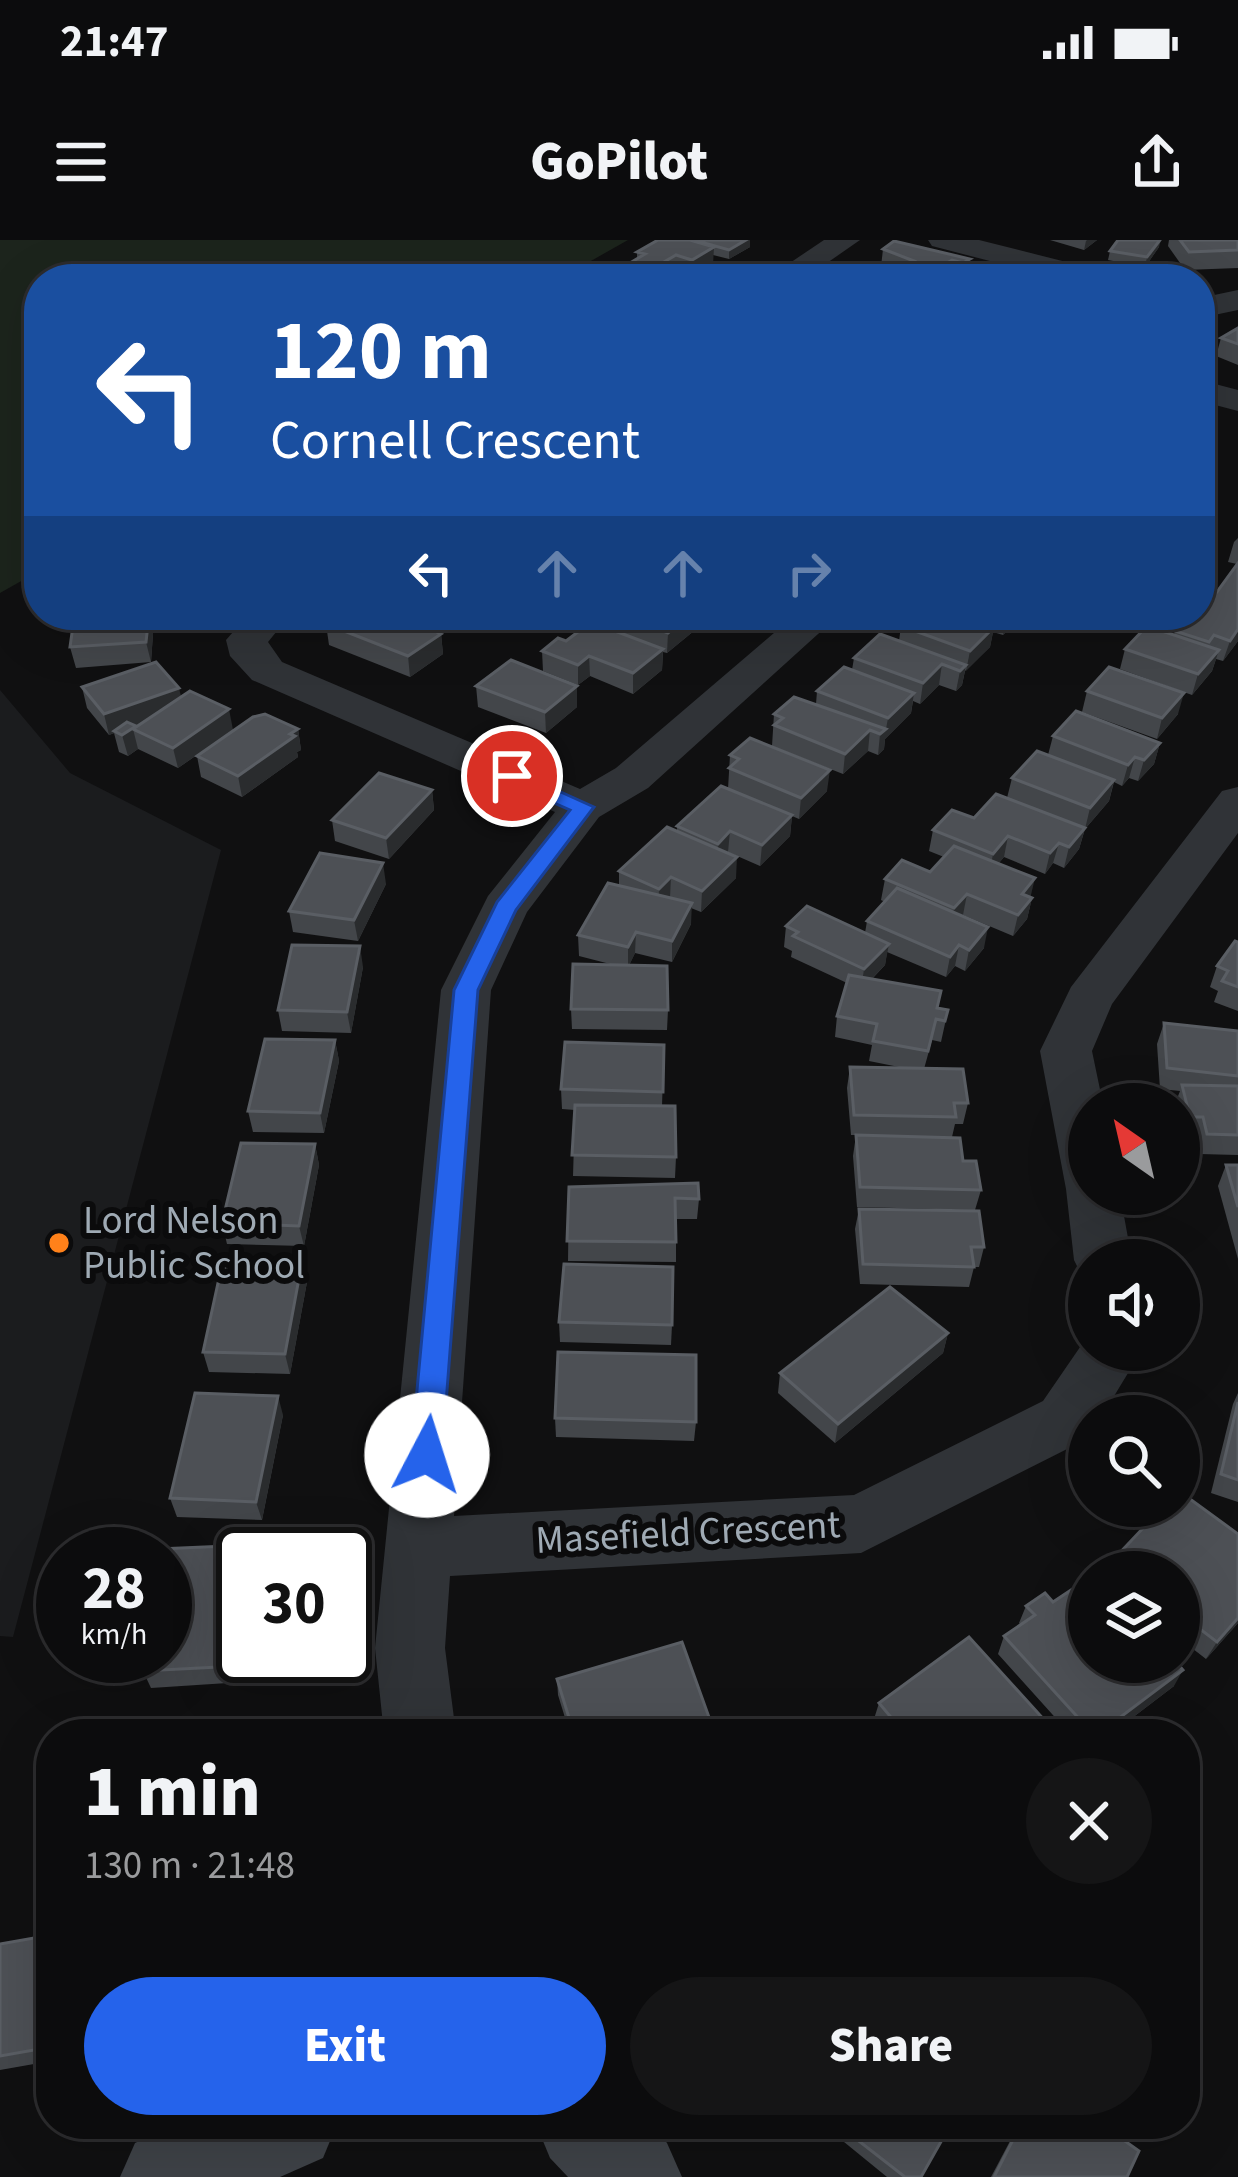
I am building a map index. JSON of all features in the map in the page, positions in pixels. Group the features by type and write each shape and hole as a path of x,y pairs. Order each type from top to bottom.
{"street":[{"path":"806,264 845,240"},
{"path":"943,240 1037,264"},
{"path":"256,630 247,640 251,656 267,671 583,807"},
{"path":"418,1719 410,1648 466,990 506,907 583,807 632,778 802,630"},
{"path":"1072,1083 1066,1052 1089,999 1238,801"},
{"name":"Masefield Crescent","path":"418,1548 861,1524 1065,1420 1098,1371"},
{"path":"169,2177 255,2139"},
{"path":"598,2139 633,2177"}],"shaded area":[{"path":"0,240 628,240 586,264 24,264 24,579 0,593"},
{"name":"Lord Nelson Public School","path":"0,690 70,773 221,850 42,1527 36,1527 36,1550 13,1637 0,1636"}],"building":[{"path":"658,240 690,240 714,247 692,260 676,255 664,262 670,264 628,264 645,254 637,252"},
{"path":"694,240 746,240 729,250"},
{"path":"1118,240 1160,240 1147,257 1110,251"},
{"path":"1180,240 1238,240 1238,250 1189,252"},
{"path":"894,241 970,259 910,264 914,261 883,249"},
{"path":"1238,328 1238,344 1221,338"},
{"path":"1238,563 1238,629 1230,641 1214,635 1209,642 1175,631 1215,630 1217,592"},
{"path":"72,630 147,630 146,642 70,647"},
{"path":"341,630 432,630 441,634 408,656"},
{"path":"580,630 612,630 663,649 633,673 589,656 578,665 542,651 558,638 566,641"},
{"path":"912,630 991,630 970,651"},
{"path":"1143,630 1159,630 1219,650 1198,674 1125,649"},
{"path":"880,634 966,665 960,671 942,664 923,683 854,658"},
{"path":"511,660 577,686 545,712 476,686"},
{"path":"156,662 179,688 104,714 82,687"},
{"path":"844,667 914,693 888,718 817,691"},
{"path":"1109,667 1184,693 1162,718 1087,691"},
{"path":"190,691 229,709 173,748 133,729"},
{"path":"794,697 886,729 880,734 870,730 845,754 774,725 783,718 774,714"},
{"path":"1076,711 1160,743 1144,760 1135,757 1128,765 1053,736"},
{"path":"265,714 298,729 290,734 295,736 238,776 197,756 253,717"},
{"path":"127,722 136,726 122,735 114,731"},
{"path":"750,738 830,770 801,798 729,768 739,759 730,755"},
{"path":"1037,751 1114,780 1090,808 1012,778"},
{"path":"379,773 432,790 386,838 332,820"},
{"path":"721,786 792,815 762,845 730,831 718,844 677,826"},
{"path":"996,794 1085,828 1069,847 1059,843 1050,853 1008,836 993,854 933,830 952,810 974,818"},
{"path":"667,827 737,857 702,891 671,877 659,889 619,871"},
{"path":"954,846 1035,878 1022,894 1032,898 1018,915 967,894 954,908 885,879 902,860 930,872"},
{"path":"320,853 383,863 354,920 289,911"},
{"path":"608,883 692,903 672,941 636,932 628,947 578,935"},
{"path":"897,888 988,927 969,950 959,945 950,957 867,921"},
{"path":"807,906 889,944 864,969 793,936 798,932 786,926"},
{"path":"1235,941 1238,987 1222,981 1228,971 1217,966"},
{"path":"292,945 360,946 347,1012 278,1010"},
{"path":"573,964 667,966 668,1010 571,1009"},
{"path":"849,975 941,991 937,1008 948,1010 945,1021 936,1019 928,1051 873,1041 877,1024 837,1016"},
{"path":"1164,1023 1238,1031 1238,1076 1167,1068"},
{"path":"265,1039 335,1040 320,1113 248,1111"},
{"path":"565,1042 664,1045 663,1092 561,1089"},
{"path":"850,1067 963,1069 968,1103 954,1103 956,1117 854,1115"},
{"path":"1200,1085 1238,1086 1238,1135 1207,1134"},
{"path":"575,1105 675,1106 676,1157 572,1155"},
{"path":"856,1135 960,1138 963,1161 976,1161 981,1190 860,1187"},
{"path":"241,1143 315,1144 299,1226 222,1223"},
{"path":"1226,1165 1238,1165 1238,1207"},
{"path":"698,1183 699,1199 675,1198 676,1242 567,1241 569,1187"},
{"path":"859,1209 979,1211 984,1247 971,1247 974,1267 863,1264"},
{"path":"223,1260 302,1262 285,1354 203,1352"},
{"path":"564,1264 673,1267 672,1325 559,1322"},
{"path":"890,1287 948,1333 838,1424 780,1373"},
{"path":"558,1352 696,1355 696,1422 555,1418"},
{"path":"195,1393 278,1396 256,1502 170,1498"},
{"path":"1238,1402 1238,1480 1221,1474"},
{"path":"1200,1506 1238,1534 1238,1618 1217,1642 1200,1629 1200,1551 1121,1551 1144,1527 1200,1527"},
{"path":"216,1546 216,1667 192,1668 192,1548"},
{"path":"1068,1592 1068,1683 1166,1683 1118,1719 1079,1719 1004,1636 1035,1615 1026,1606 1045,1593 1053,1602"},
{"path":"969,1637 1043,1719 892,1719 879,1703"},
{"path":"682,1642 710,1719 569,1719 557,1679"},
{"path":"36,1938 36,2050 0,2056 0,1944"},
{"path":"856,2139 943,2139 921,2177 905,2177"},
{"path":"1013,2139 1122,2139 1139,2151 1127,2177 994,2177"}],"place":[{"name":"Lord Nelson Public School","path":"59,1243"}],"route":[{"path":"427,1455 466,990 506,907 583,807 512,776"}]}
